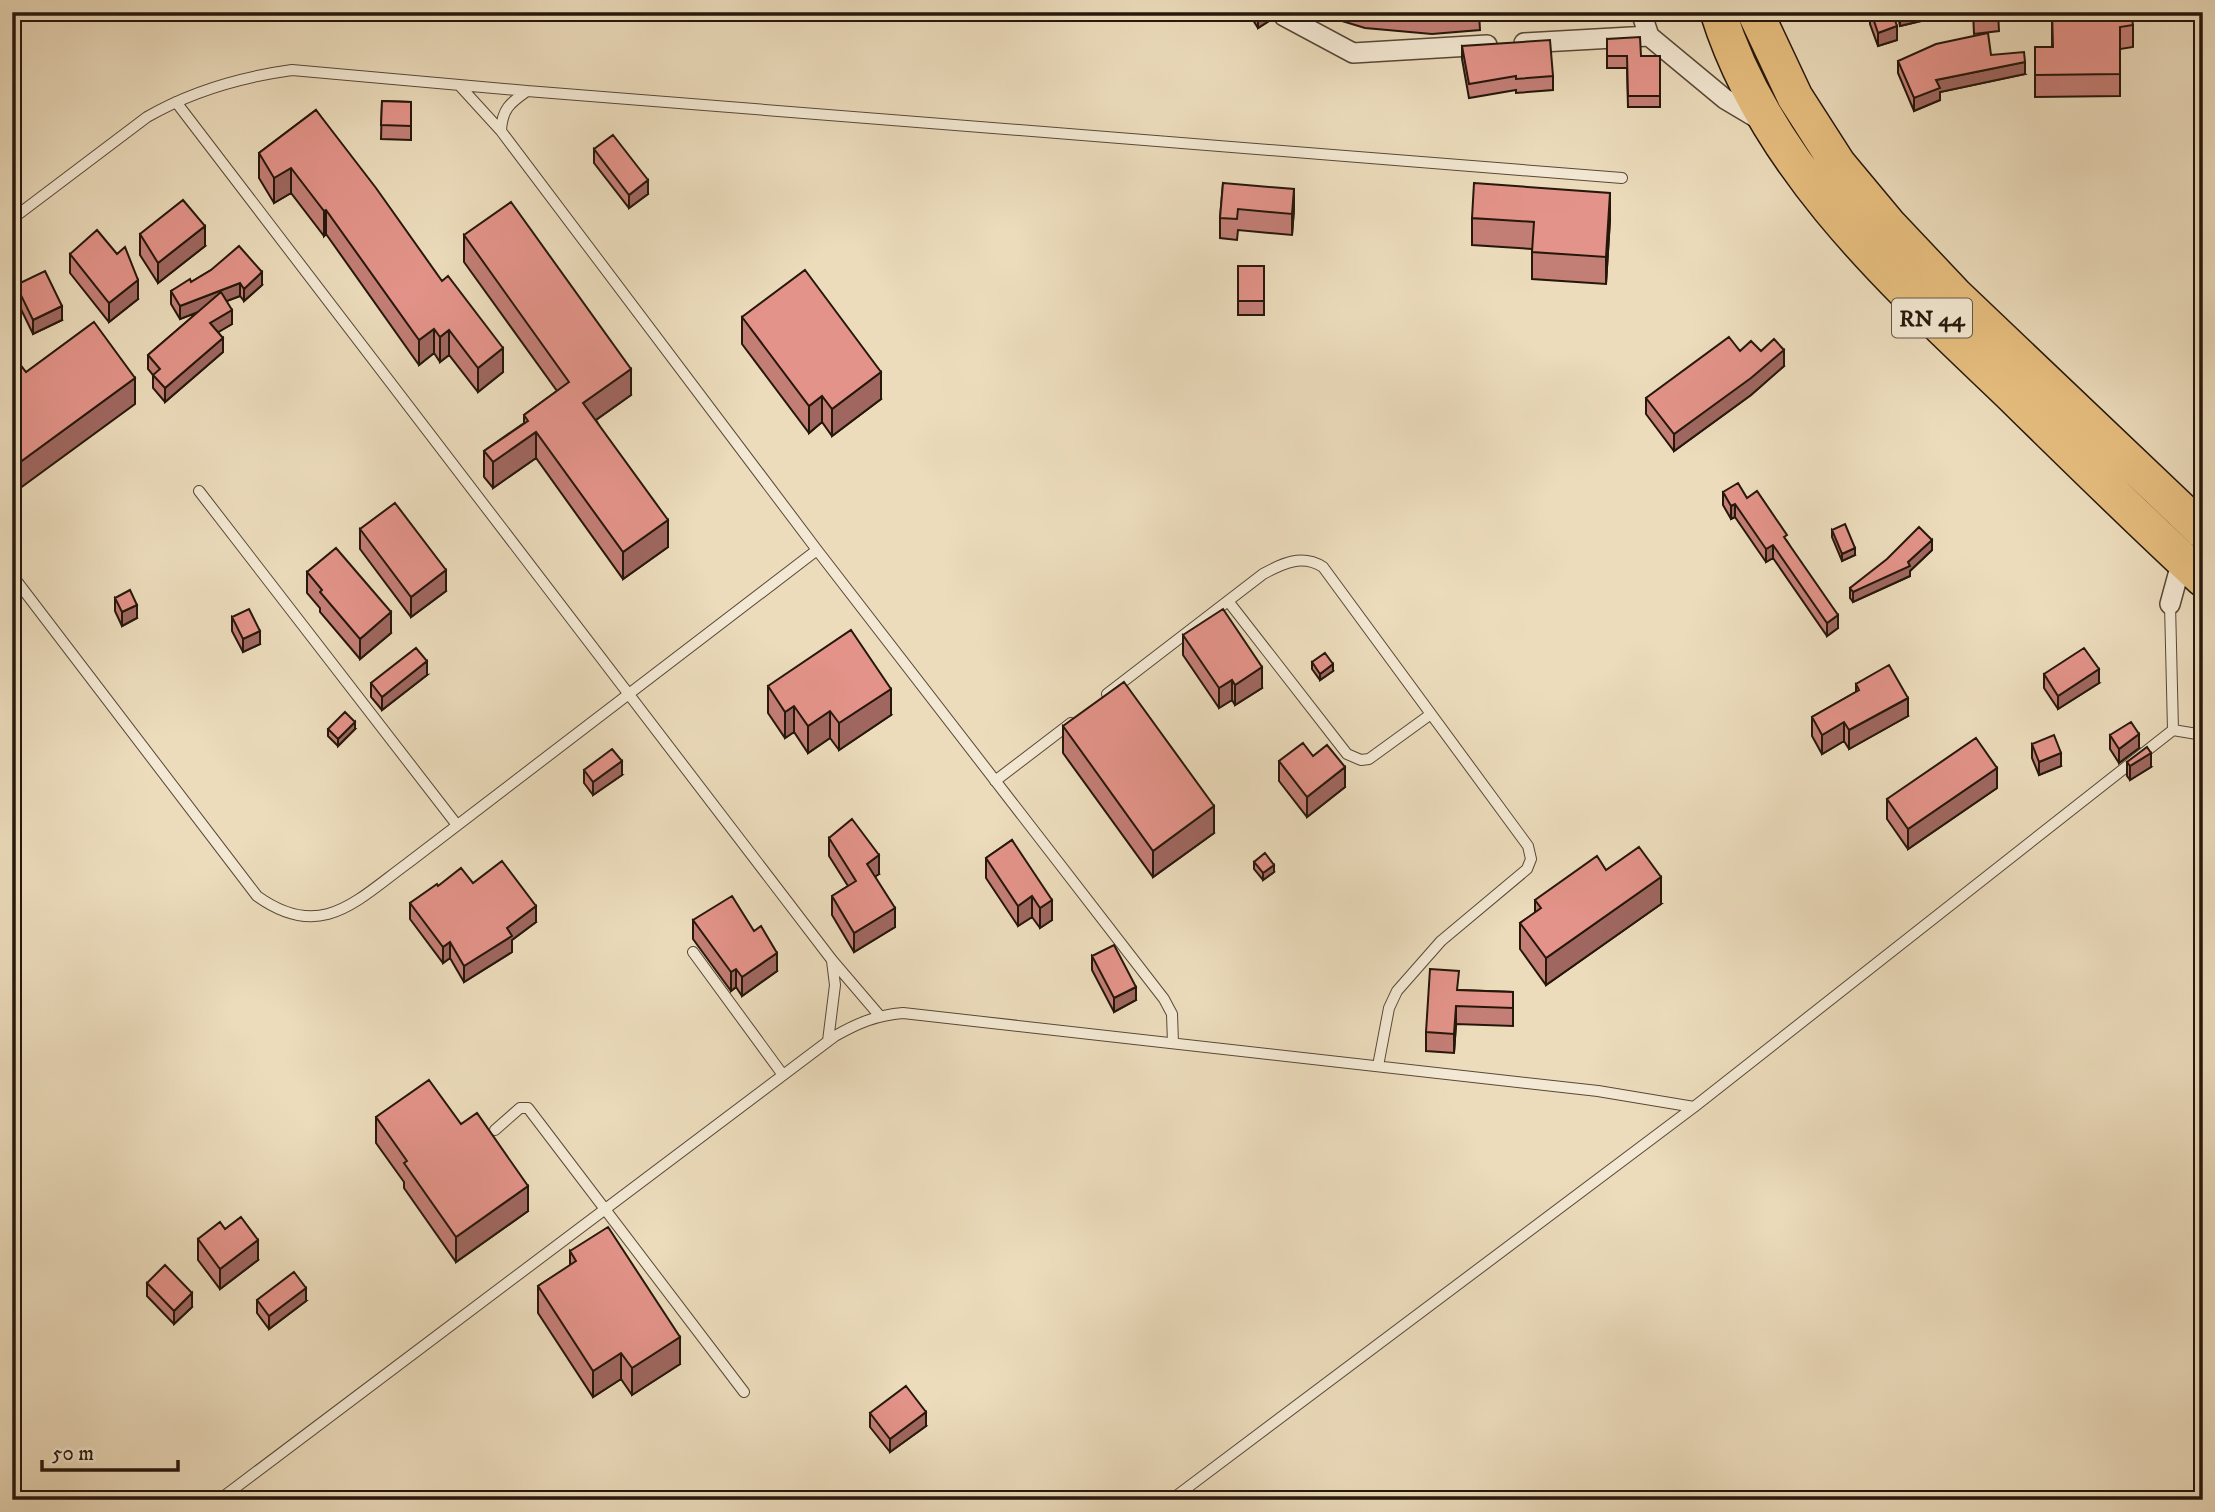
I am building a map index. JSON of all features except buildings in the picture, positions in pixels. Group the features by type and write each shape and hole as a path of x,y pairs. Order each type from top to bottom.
{"highway":[{"name":"RN 44","path":"1718,12 1748,87 1786,151 1830,207 1898,285 2192,570"},
{"name":"RN 44","path":"1755,12 1795,97 1838,164 1888,223 1956,296 2203,531"}],"street":[{"path":"1282,12 1284,16 1353,53 1649,36"},
{"path":"1641,12 1649,36 1725,99 1773,128"},
{"path":"2170,604 2192,570"}],"lane":[{"path":"12,219 147,117 176,102 223,84 260,74 292,70 1622,178"},
{"path":"459,85 501,131 817,550 1164,999 1172,1014 1173,1043"},
{"path":"501,131 502,115 508,104 527,91"},
{"path":"176,102 627,694 832,960 879,1015"},
{"path":"199,491 457,825"},
{"path":"12,575 257,896 277,910 304,916 323,916 343,910 817,550"},
{"path":"1101,699 1263,574 1283,563 1297,560 1314,561 1323,567 1528,846 1531,859 1527,869 1441,941 1397,991 1389,1008 1378,1066"},
{"path":"1228,601 1347,754 1354,758 1369,759 1430,713"},
{"path":"2170,604 2173,730"},
{"path":"995,781 1080,715"},
{"path":"1171,1500 1694,1107 2173,730 2203,735"},
{"path":"693,952 783,1075"},
{"path":"828,1041 835,985 832,960"},
{"path":"219,1500 828,1041 857,1023 879,1015 903,1013 1378,1066 1598,1091 1694,1107"},
{"path":"495,1130 520,1108 528,1108 744,1392"}]}
